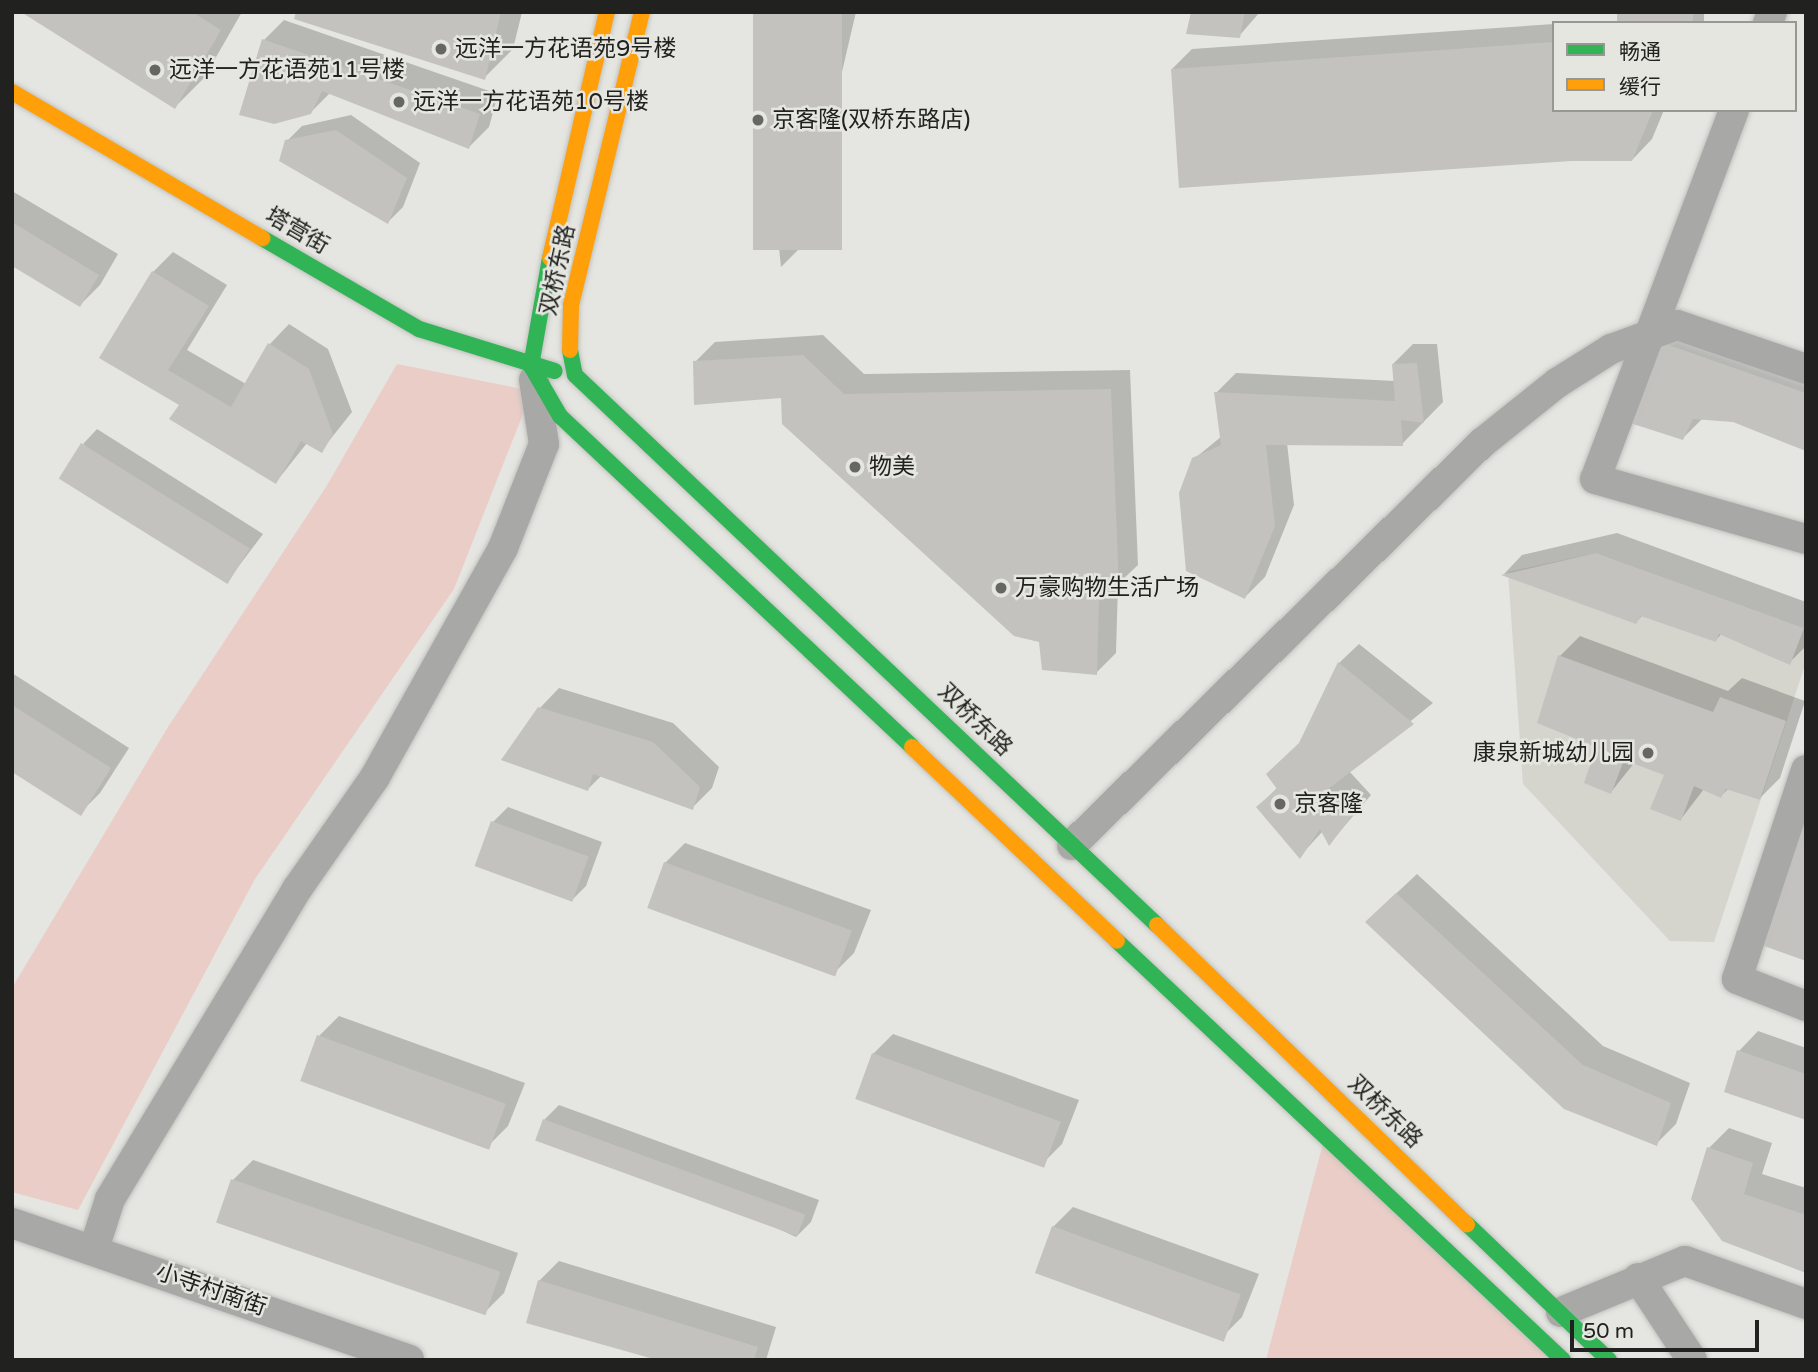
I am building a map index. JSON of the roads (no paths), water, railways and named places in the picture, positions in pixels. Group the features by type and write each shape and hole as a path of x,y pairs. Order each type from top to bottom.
{"street":[{"name":"双桥东路","path":"531,366 558,216 607,12"},
{"name":"双桥东路","path":"642,12 571,305 568,342 575,375 860,640 1609,1360"},
{"name":"塔营街","path":"12,92 419,329 531,366 575,375"},
{"path":"1733,112 1644,337 1595,479 1806,539"},
{"path":"1072,845 1482,443 1558,383 1611,349 1677,325 1806,369"},
{"path":"94,1249 110,1199 297,888 375,777 503,548 544,444 531,366"},
{"path":"531,366 560,416 1563,1360"},
{"path":"1806,770 1737,979 1806,1006"},
{"name":"小寺村南街","path":"12,1223 94,1249 408,1360"},
{"path":"1561,1312 1638,1278 1685,1261 1806,1304"},
{"path":"1638,1278 1692,1360"}],"place":[{"name":"远洋一方花语苑9号楼","path":"441,49"},
{"name":"远洋一方花语苑11号楼","path":"155,70"},
{"name":"远洋一方花语苑10号楼","path":"399,102"},
{"name":"京客隆(双桥东路店)","path":"758,120"},
{"name":"物美","path":"855,467"},
{"name":"万豪购物生活广场","path":"1001,588"},
{"name":"康泉新城幼儿园","path":"1648,753"},
{"name":"京客隆","path":"1280,804"}]}
